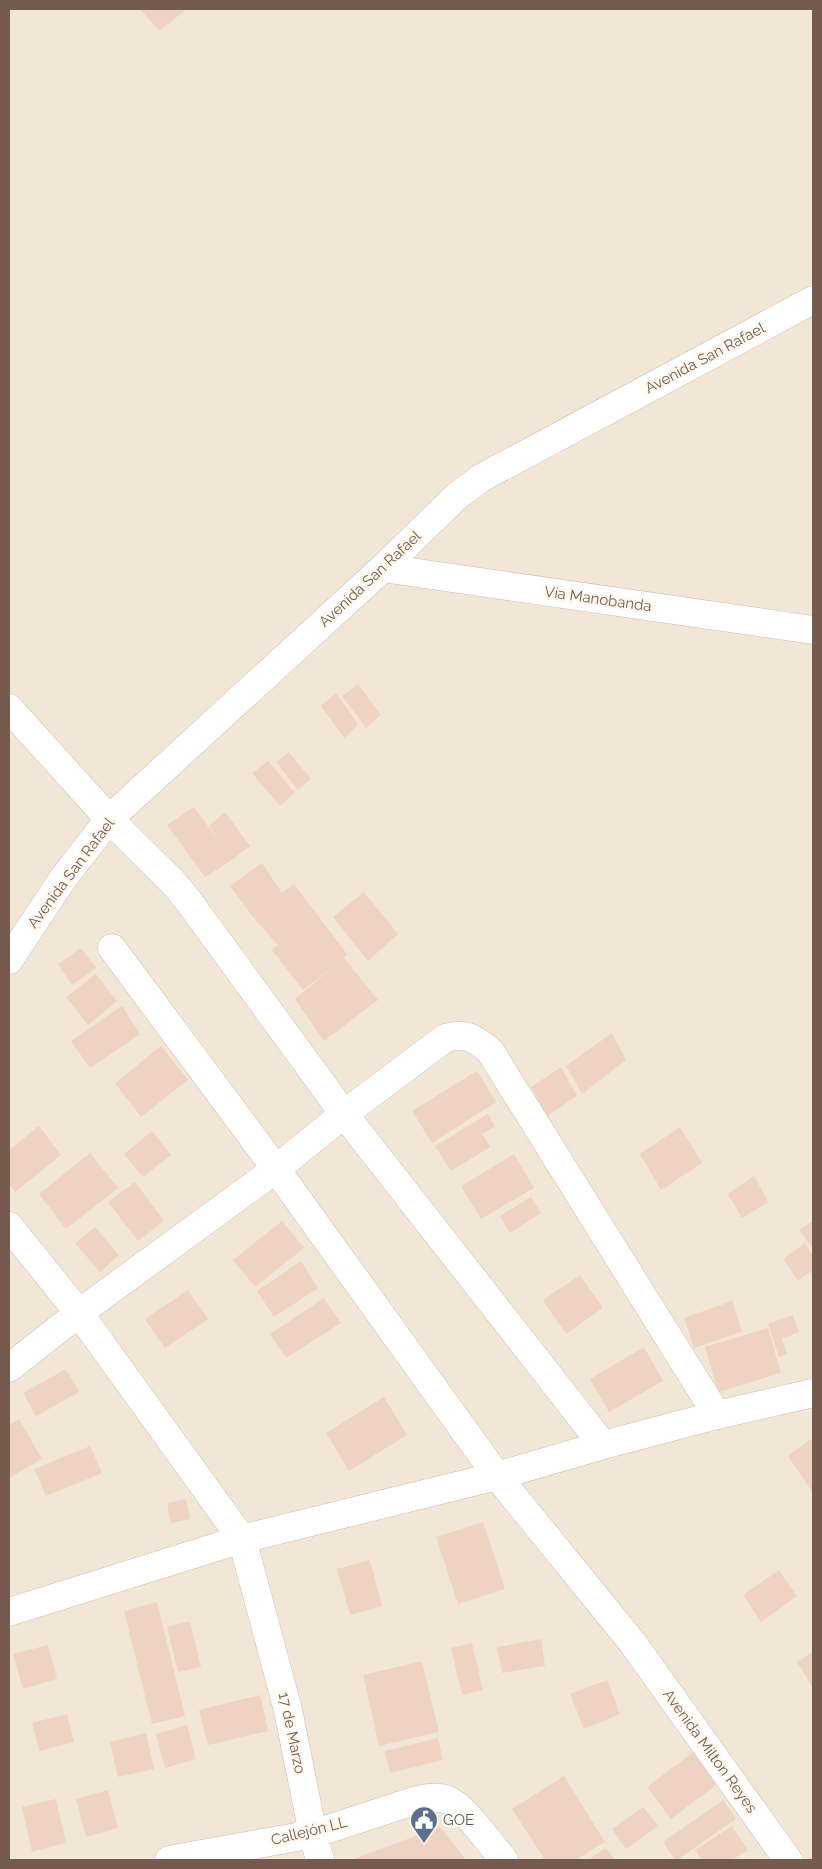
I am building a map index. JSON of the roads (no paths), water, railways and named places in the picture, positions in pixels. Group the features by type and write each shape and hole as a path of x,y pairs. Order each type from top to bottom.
{"street":[{"name":"Avenida San Rafael","path":"9,960 62,880 109,819 383,568 458,496 481,478 813,300"},
{"name":"Vía Manobanda","path":"383,568 813,630"},
{"path":"9,708 109,819 187,899 344,1114 603,1445"},
{"name":"Avenida Milton Reyes","path":"112,948 276,1168 497,1476 632,1642 788,1860"},
{"path":"9,1368 79,1313 276,1168 444,1038 459,1034 476,1039 490,1051 717,1415"},
{"path":"9,1226 79,1313 242,1540"},
{"path":"9,1612 242,1540 497,1476 603,1445 717,1415 813,1393"},
{"name":"17 de Marzo","path":"242,1540 288,1710 320,1860"},
{"name":"Callejón LL","path":"169,1860 313,1834 417,1800 433,1797 448,1800 461,1810 504,1860"}],"place":[{"name":"GOE","path":"424,1844"}]}
